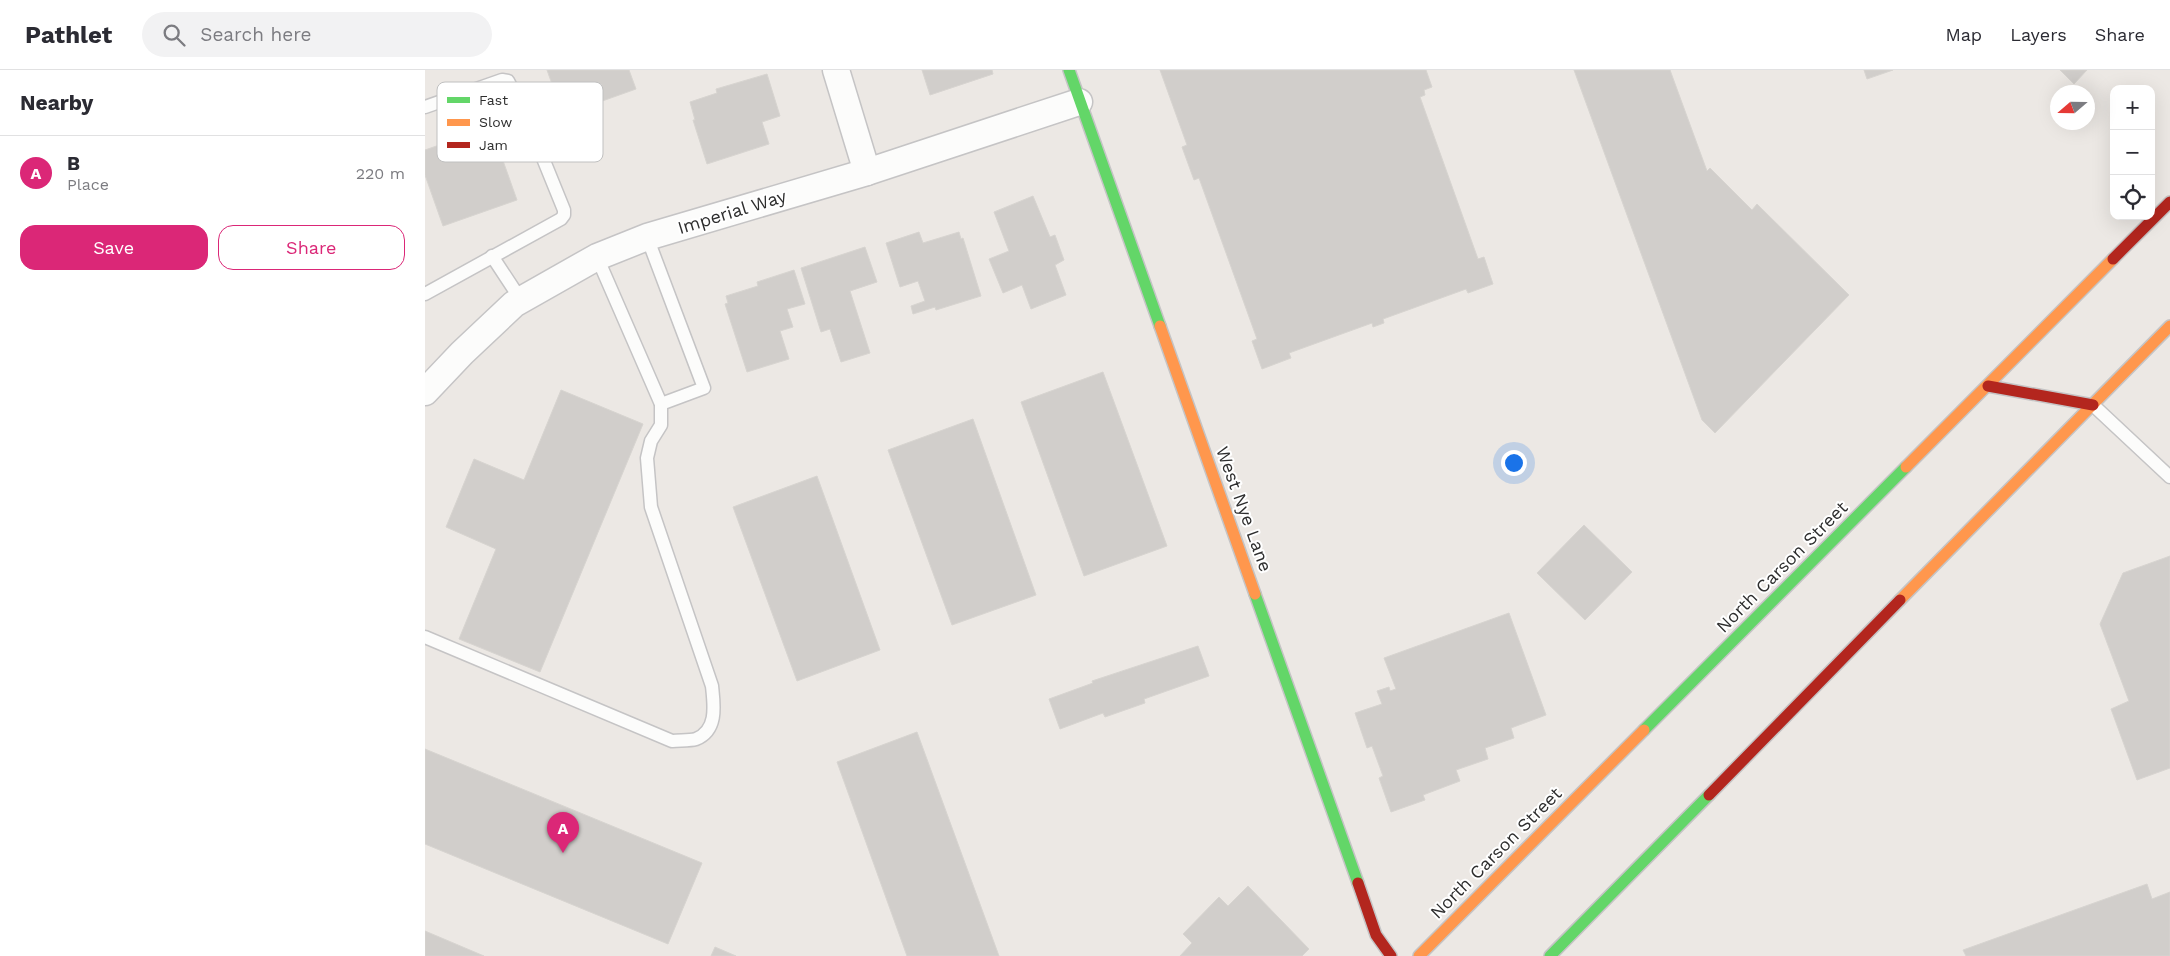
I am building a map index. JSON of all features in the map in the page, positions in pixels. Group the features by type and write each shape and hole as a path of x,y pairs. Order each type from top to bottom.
{"main road":[{"name":"West Nye Lane","path":"1069,70 1376,935 1391,956"},
{"name":"North Carson Street","path":"1419,956 2170,202"},
{"path":"1550,956 2170,326"},
{"path":"1988,386 2093,405"}],"street":[{"path":"836,70 867,172"},
{"name":"Imperial Way","path":"425,392 461,352 514,304 597,257 647,237 867,172 1079,102"}],"lane":[{"path":"425,107 437,103"},
{"path":"425,294 561,219 564,215 564,210 544,162"},
{"path":"647,237 705,388 661,404"},
{"path":"493,256 521,300"},
{"path":"425,637 672,741 696,739 708,729 715,714 712,686 651,506 647,458 651,441 661,425 661,404 597,257"},
{"path":"2093,405 2170,477"}],"building":[{"path":"547,70 629,70 636,89 603,101 603,82 551,82"},
{"path":"922,70 992,70 993,74 930,95"},
{"path":"1160,70 1426,70 1432,87 1424,90 1425,95 1420,97 1478,259 1484,257 1493,284 1468,293 1466,289 1383,319 1384,323 1373,327 1372,323 1289,353 1291,358 1262,369 1252,341 1257,339 1199,178 1194,180 1182,147 1187,145"},
{"path":"1574,70 1670,70 1707,171 1710,168 1752,210 1757,204 1849,295 1715,433 1702,420"},
{"path":"1864,70 1893,70 1867,79"},
{"path":"2060,70 2087,70 2074,84"},
{"path":"767,74 780,116 762,122 769,144 707,164 693,120 695,120 690,102 717,93 716,89"},
{"path":"437,146 437,162 503,162 517,200 443,226 425,175 425,150"},
{"path":"1033,196 1050,237 1055,235 1064,260 1055,265 1066,295 1031,309 1022,285 1003,293 989,259 1009,251 994,212"},
{"path":"919,232 923,243 959,232 961,239 963,238 981,296 936,310 935,307 913,314 911,306 925,301 918,281 900,287 886,243"},
{"path":"865,247 877,282 850,291 870,353 841,362 830,329 821,332 801,268"},
{"path":"794,270 805,304 787,309 793,327 780,331 789,359 747,372 725,304 728,303 726,296 758,286 757,282"},
{"path":"1103,372 1167,546 1084,576 1021,402"},
{"path":"561,390 643,424 540,672 459,639 496,549 446,527 474,459 524,480"},
{"path":"973,419 1036,595 952,625 888,450"},
{"path":"817,476 880,650 797,681 733,507"},
{"path":"1584,525 1632,572 1585,620 1537,573"},
{"path":"2170,556 2170,768 2137,780 2111,709 2129,701 2100,624 2123,573"},
{"path":"1509,613 1546,715 1511,728 1514,738 1485,748 1488,759 1456,770 1460,781 1423,795 1425,800 1391,812 1379,778 1383,776 1372,746 1367,748 1355,713 1382,704 1377,691 1389,687 1390,691 1396,689 1384,658"},
{"path":"1198,646 1209,676 1144,699 1145,703 1105,717 1103,713 1060,729 1049,699 1093,683 1092,681"},
{"path":"917,732 999,956 907,956 837,762"},
{"path":"425,749 702,863 668,944 425,844"},
{"path":"2147,884 2152,899 2170,892 2170,956 1966,956 1963,950"},
{"path":"1248,886 1309,949 1302,956 1180,956 1192,943 1183,934 1219,897 1228,906"},
{"path":"425,931 484,956 425,956"},
{"path":"715,947 736,956 711,956"}],"traffic: fast":[{"path":"1069,70 1160,326"},
{"path":"1644,730 1906,467"},
{"path":"1255,594 1358,883"},
{"path":"1550,956 1709,795"}],"traffic: slow":[{"path":"1906,467 2113,259"},
{"path":"1160,326 1255,594"},
{"path":"1900,600 2170,326"},
{"path":"1419,956 1644,730"}],"traffic: jam":[{"path":"2113,259 2170,202"},
{"path":"1988,386 2093,405"},
{"path":"1709,795 1900,600"},
{"path":"1358,883 1376,935 1391,956"}],"place":[{"name":"B","path":"563,853"}]}
